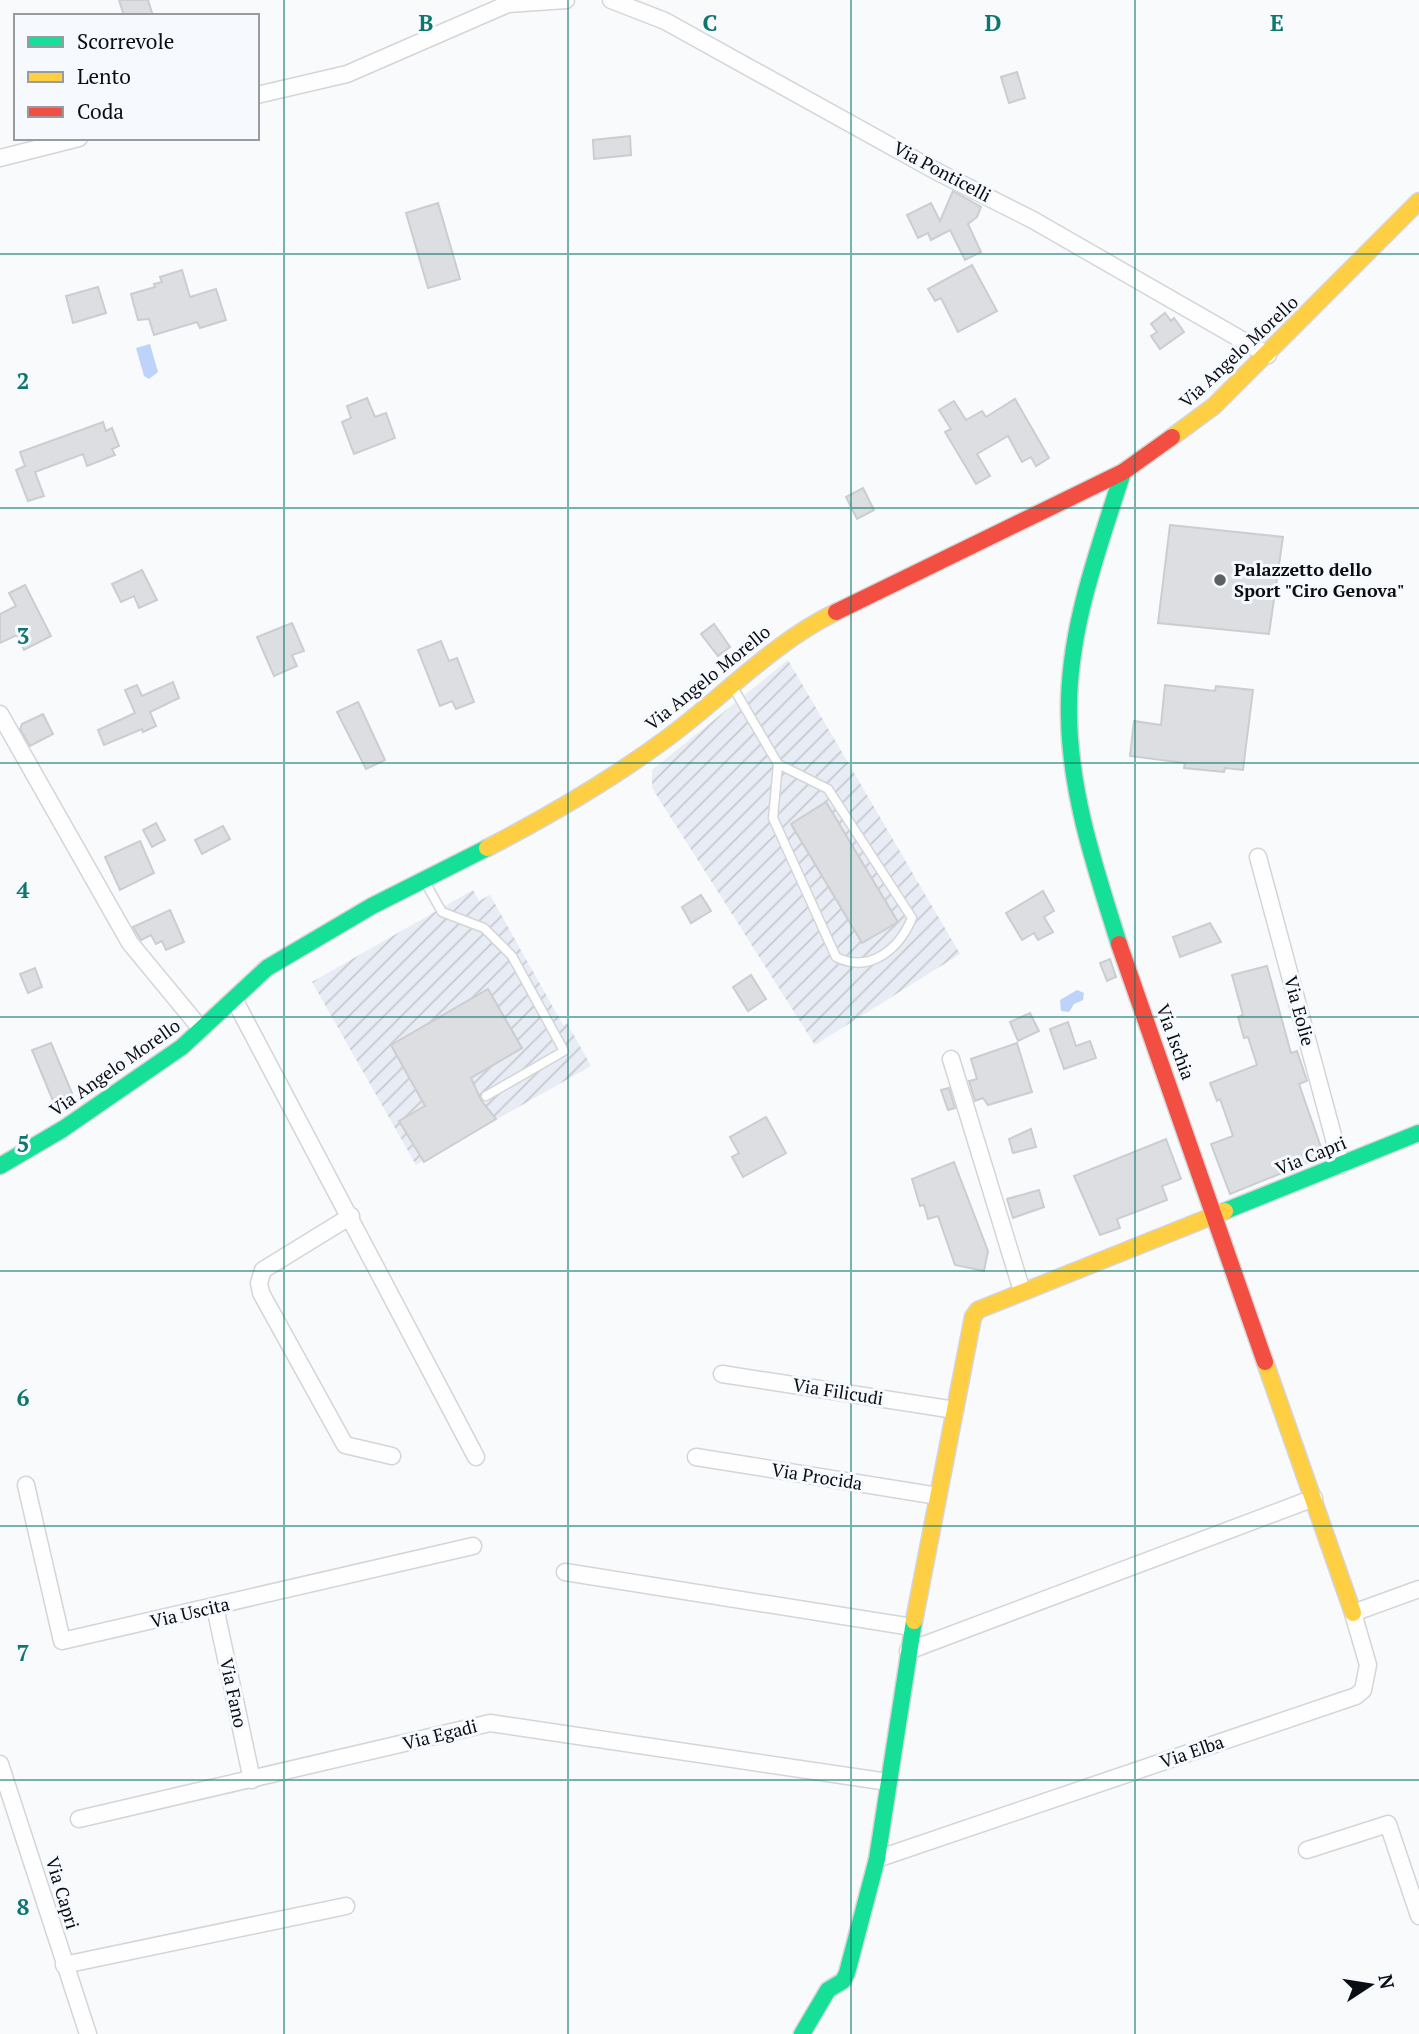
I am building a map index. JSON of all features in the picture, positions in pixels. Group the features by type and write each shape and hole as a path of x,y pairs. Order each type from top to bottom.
{"street":[{"path":"259,95 346,74 508,4 566,0"},
{"name":"Via Ponticelli","path":"611,0 665,20 934,170 1033,220 1268,355"},
{"path":"0,158 71,140"},
{"name":"Via Angelo Morello","path":"0,1166 79,1118 182,1047 267,968 372,906 552,812 668,737 730,683 801,629 1123,472 1214,406 1268,355 1419,201"},
{"name":"Via Ischia","path":"1123,472 1082,602 1069,681 1071,751 1085,836 1120,946 1216,1214 1353,1613"},
{"path":"0,714 130,943 201,1029"},
{"name":"Via Eolie","path":"1258,857 1340,1166"},
{"path":"234,999 476,1457"},
{"path":"951,1059 1022,1291"},
{"name":"Via Capri","path":"955,1410 973,1317 987,1305 1419,1133"},
{"path":"351,1216 263,1270 259,1283 261,1293 345,1445 393,1457"},
{"name":"Via Filicudi","path":"722,1374 955,1410"},
{"path":"802,2034 828,1990 843,1981 847,1973 877,1858 912,1627 955,1410"},
{"name":"Via Procida","path":"696,1457 938,1496"},
{"name":"Via Uscita","path":"26,1485 62,1642 473,1546"},
{"path":"908,1651 1314,1498"},
{"path":"565,1572 912,1627"},
{"path":"1353,1613 1419,1589"},
{"name":"Via Fano","path":"215,1607 252,1780"},
{"name":"Via Elba","path":"877,1858 1356,1696 1363,1690 1368,1665 1353,1613"},
{"name":"Via Egadi","path":"79,1819 490,1723 888,1782"},
{"name":"Via Capri","path":"0,1764 88,2034"},
{"path":"1307,1850 1388,1825 1419,1916"},
{"path":"64,1965 346,1906"}],"lane":[{"path":"730,683 778,764 828,789 912,918 906,933 890,950 869,963 851,965 836,957 774,818 778,764"},
{"path":"423,880 442,912 484,928 512,956 564,1051 486,1096"}],"shaded area":[{"path":"788,660 960,954 815,1045 652,788 652,770"},
{"path":"473,890 479,901 490,895 563,1025 567,1023 591,1066 416,1165 312,982"}],"water":[{"path":"150,344 158,372 149,379 144,376 136,348"},
{"path":"1077,990 1084,993 1083,1000 1074,1004 1069,1012 1061,1011 1060,1000"}],"building":[{"path":"119,0 148,0 152,14 123,14"},
{"path":"1017,72 1025,98 1009,103 1001,77"},
{"path":"630,136 631,155 594,159 593,140"},
{"path":"953,191 981,207 977,217 968,224 981,252 965,260 950,230 931,240 928,233 918,238 907,215 931,203 940,221"},
{"path":"438,203 460,279 428,288 406,213"},
{"path":"972,265 997,311 958,332 941,298 935,301 928,289"},
{"path":"182,270 190,297 216,289 226,320 200,328 197,322 154,335 149,319 138,320 131,294 155,287 154,284 162,282 160,277"},
{"path":"98,287 106,313 73,323 66,296"},
{"path":"1165,313 1171,321 1174,318 1184,332 1160,349 1151,336 1157,332 1151,324"},
{"path":"367,398 375,417 386,413 395,438 354,454 342,422 351,418 347,406"},
{"path":"1015,399 1049,458 1036,466 1031,457 1022,462 1008,436 977,454 990,476 976,484 945,432 951,429 939,410 954,401 966,420 982,411 986,417"},
{"path":"103,422 106,431 112,428 119,446 112,449 115,455 87,466 83,454 35,472 44,496 28,501 16,470 25,466 20,452"},
{"path":"863,488 874,510 857,519 846,497"},
{"name":"Palazzetto dello Sport \"Ciro Genova\"","path":"1170,525 1283,537 1269,634 1158,623"},
{"path":"142,570 157,600 139,608 134,596 121,602 112,584"},
{"path":"25,585 51,636 24,650 17,635 0,643 0,614 16,606 9,593"},
{"path":"292,623 304,651 292,655 297,666 274,676 257,637"},
{"path":"714,624 730,647 718,656 701,634"},
{"path":"441,641 449,661 457,658 474,702 456,709 452,701 440,706 418,650"},
{"path":"173,682 179,698 150,712 156,726 104,745 98,730 135,713 125,690 137,685 142,696"},
{"path":"1165,685 1215,691 1216,686 1253,690 1243,770 1225,768 1224,772 1184,768 1185,763 1130,756 1134,721 1161,725"},
{"path":"358,702 385,760 366,769 337,712"},
{"path":"43,714 53,734 30,746 20,729 22,724"},
{"path":"826,802 898,922 862,943 791,824"},
{"path":"156,823 165,840 152,847 143,830"},
{"path":"223,826 230,839 202,854 195,840"},
{"path":"140,841 154,873 120,890 105,857"},
{"path":"1043,891 1054,911 1044,917 1053,932 1038,940 1034,933 1022,940 1006,913"},
{"path":"701,895 711,911 691,923 682,907"},
{"path":"170,910 184,942 166,950 162,941 156,944 151,935 141,940 133,927"},
{"path":"1210,923 1221,942 1180,957 1173,937"},
{"path":"1110,959 1116,977 1107,981 1100,963"},
{"path":"1267,966 1291,1053 1297,1051 1307,1081 1299,1084 1324,1156 1230,1194 1211,1144 1233,1136 1220,1099 1217,1101 1210,1083 1257,1065 1248,1037 1244,1038 1238,1017 1243,1015 1232,975"},
{"path":"35,968 42,987 28,993 20,974"},
{"path":"751,975 766,999 748,1011 733,987"},
{"path":"488,989 522,1048 471,1078 481,1100 496,1119 424,1162 399,1121 425,1106 391,1045"},
{"path":"1030,1013 1039,1031 1018,1041 1010,1022"},
{"path":"1068,1022 1076,1046 1090,1041 1096,1058 1064,1069 1050,1029"},
{"path":"51,1043 72,1093 53,1101 32,1050"},
{"path":"1017,1043 1032,1092 988,1105 983,1098 975,1101 969,1081 977,1079 971,1059"},
{"path":"949,1088 955,1108 948,1110 941,1090"},
{"path":"766,1117 786,1153 743,1177 732,1157 739,1153 730,1137"},
{"path":"1031,1129 1036,1147 1013,1153 1009,1139"},
{"path":"1166,1139 1181,1179 1162,1186 1167,1200 1117,1219 1120,1228 1100,1235 1074,1176"},
{"path":"954,1162 988,1251 984,1271 955,1265 938,1216 928,1219 924,1205 920,1206 912,1179"},
{"path":"1039,1190 1044,1207 1013,1218 1007,1199"}],"traffic: fast":[{"path":"1119,944 1079,803 1070,745 1069,716 1073,654 1079,623 1094,562 1123,472"},
{"path":"0,1166 63,1129 182,1047 267,968 372,906 487,848"},
{"path":"1225,1211 1419,1133"},
{"path":"802,2034 828,1990 843,1981 847,1973 877,1859 914,1621"}],"traffic: slow":[{"path":"1172,437 1214,406 1419,201"},
{"path":"487,848 558,809 627,766 691,720 771,653 813,624 836,612"},
{"path":"914,1621 973,1317 978,1310 1225,1211"},
{"path":"1265,1362 1353,1613"}],"traffic: jam":[{"path":"836,612 1123,472 1172,437"},
{"path":"1119,944 1265,1362"}],"place":[{"name":"Palazzetto dello Sport \"Ciro Genova\"","path":"1220,580"}]}
